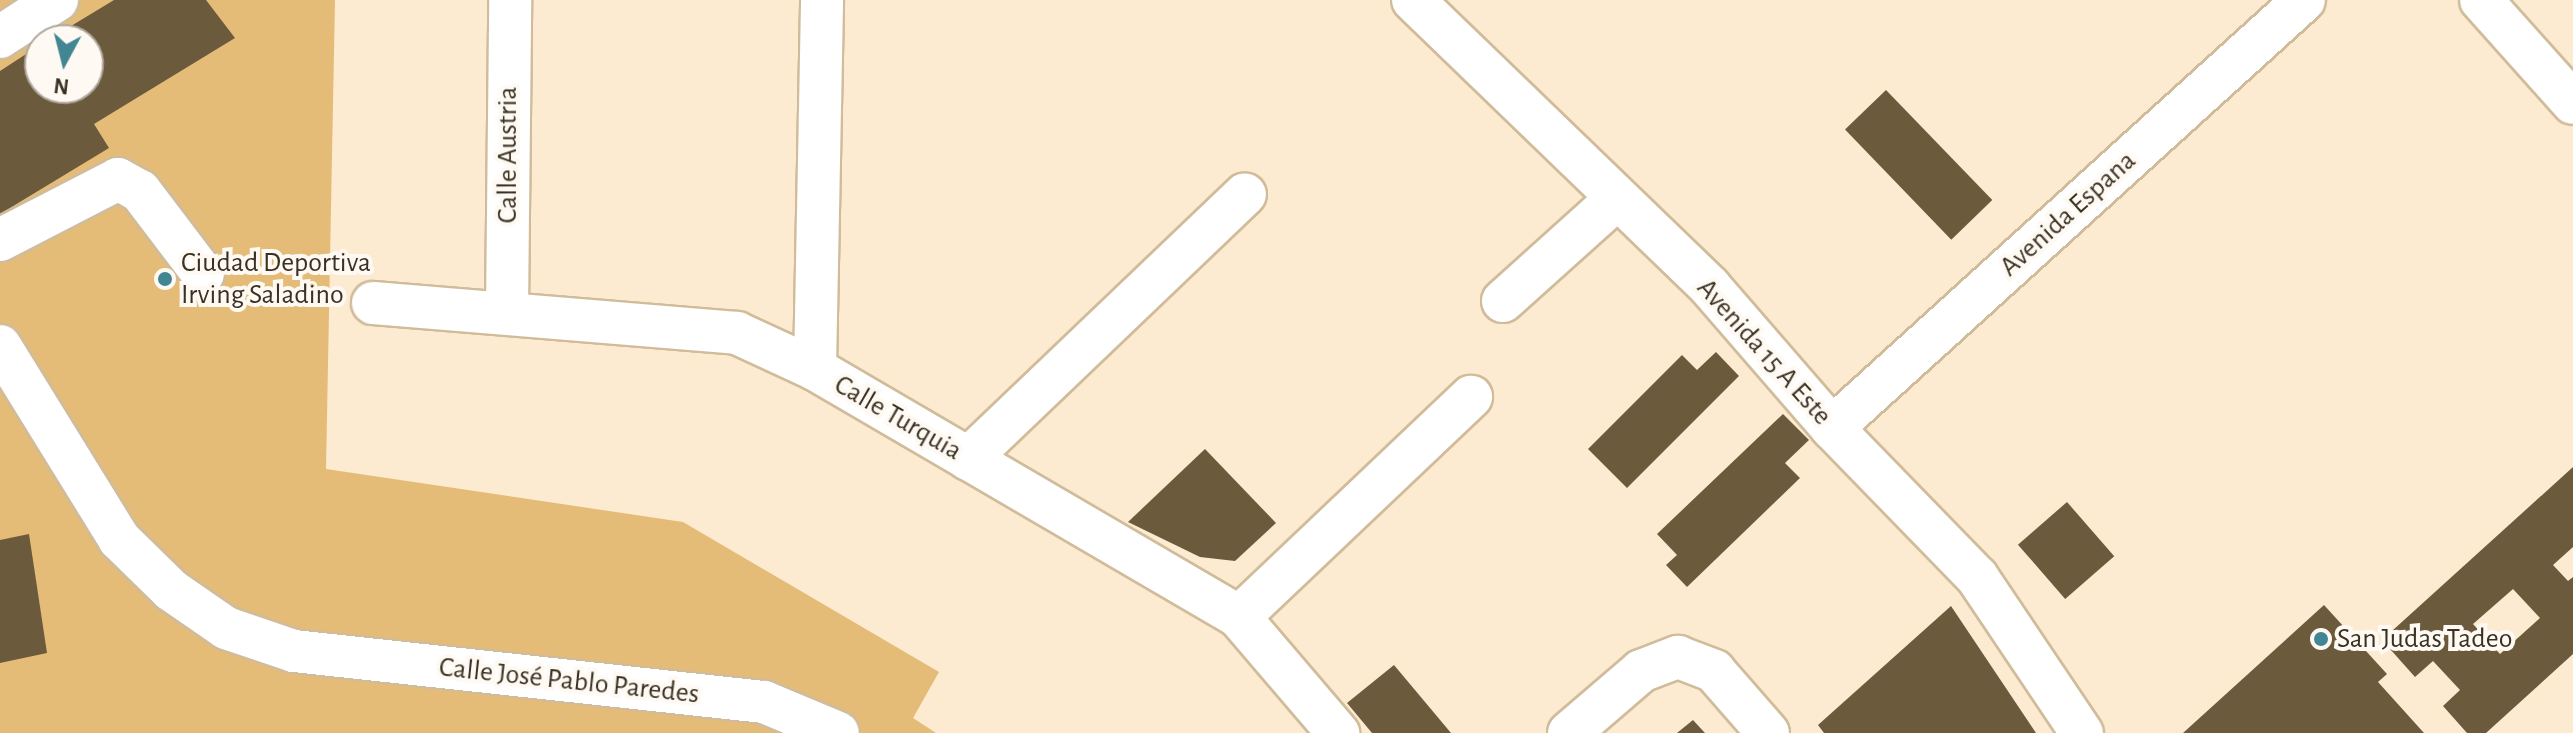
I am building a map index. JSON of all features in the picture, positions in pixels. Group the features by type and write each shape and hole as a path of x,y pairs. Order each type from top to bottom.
{"street":[{"path":"0,37 57,0"},
{"name":"Calle Austria","path":"507,310 510,0"},
{"path":"815,369 822,0"},
{"name":"Avenida 15 A Este","path":"1413,0 1614,201 1710,287 1832,428 1977,577 2082,733"},
{"name":"Avenida Espana","path":"1832,428 2304,0"},
{"path":"2492,4 2573,103"},
{"path":"0,240 118,179 140,191 203,274"},
{"path":"968,459 1245,194"},
{"path":"1503,301 1614,201"},
{"name":"Calle Turquia","path":"373,303 507,310 737,333 815,369 1239,617 1338,733"},
{"name":"Calle José Pablo Paredes","path":"0,346 119,539 171,590 226,628 294,651 764,702 838,733"},
{"path":"1239,617 1471,397"},
{"path":"1569,733 1641,671 1678,657 1714,671 1768,733"}],"shaded area":[{"name":"Ciudad Deportiva Irving Saladino","path":"0,0 335,0 326,469 683,522 939,672 913,718 936,733 0,733"}],"building":[{"path":"114,0 206,0 235,38 94,124 109,148 0,214 0,71 24,55 24,104 104,104 104,24 74,24"},
{"path":"1886,90 1992,200 1951,240 1845,130"},
{"path":"1716,352 1739,376 1627,488 1588,449 1682,355 1697,370"},
{"path":"1783,414 1809,440 1785,463 1800,478 1687,587 1666,565 1677,555 1657,534"},
{"path":"1205,449 1276,523 1235,561 1200,557 1128,522"},
{"path":"2573,467 2573,547 2553,565 2568,581 2573,577 2573,654 2486,733 2467,733 2443,706 2460,690 2433,661 2415,677 2382,640","holes":["2513,589 2540,618 2500,654 2473,624"]},
{"path":"2067,502 2114,556 2065,599 2018,545"},
{"path":"29,534 47,653 0,663 0,540"},
{"name":"San Judas Tadeo","path":"2324,605 2387,674 2378,682 2424,733 2183,733"},
{"path":"1951,606 2036,733 1824,733 1818,725"},
{"path":"1394,665 1451,733 1372,733 1347,703"},
{"path":"1693,720 1705,733 1677,733"}],"place":[{"name":"Ciudad Deportiva Irving Saladino","path":"165,279"},
{"name":"San Judas Tadeo","path":"2321,639"}]}
